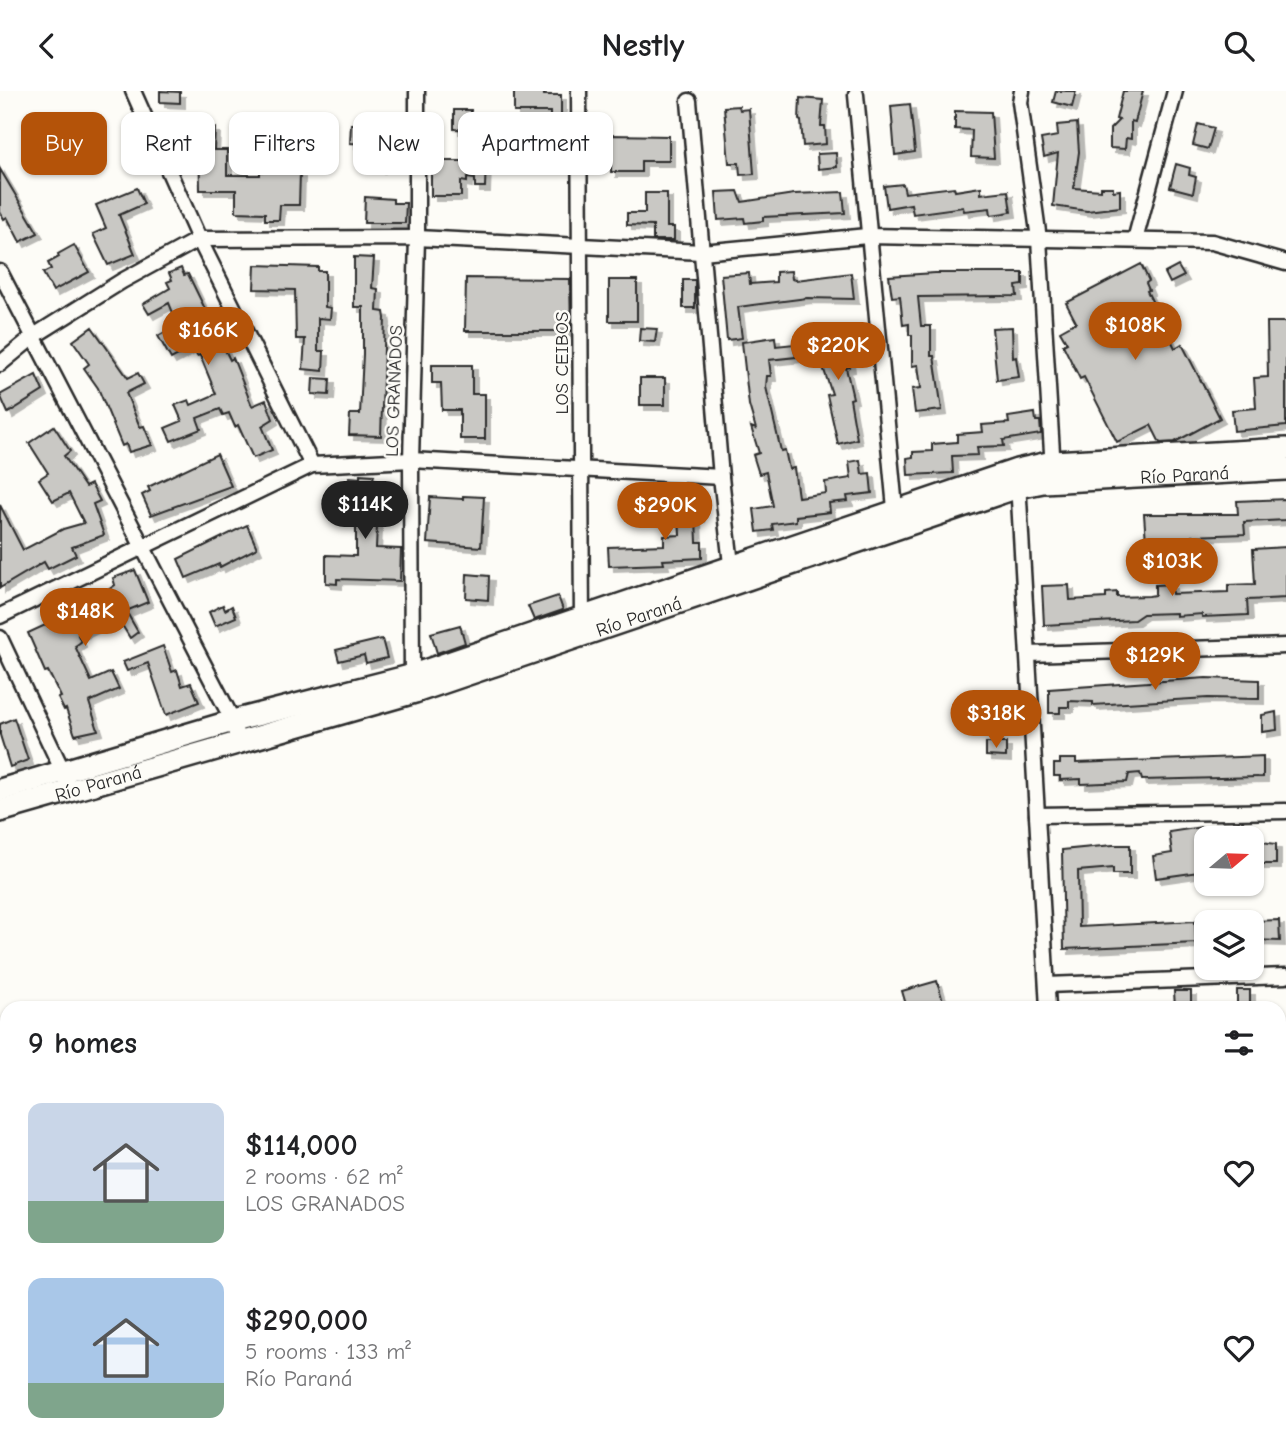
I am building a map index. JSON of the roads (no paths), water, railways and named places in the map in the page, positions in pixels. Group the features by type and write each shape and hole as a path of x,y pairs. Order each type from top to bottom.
{"street":[{"path":"133,91 199,239 312,465"},
{"name":"LOS GRANADOS","path":"412,684 411,460 417,238 417,91"},
{"name":"LOS CEIBOS","path":"579,91 582,627"},
{"path":"1022,91 1020,102 1039,239 1053,471"},
{"path":"1135,240 1175,91"},
{"path":"856,95 867,236 896,519"},
{"path":"689,101 721,477 732,575"},
{"path":"0,364 34,336 121,281 199,239 417,238 702,252 867,236 1212,241 1286,263"},
{"path":"0,272 233,721 237,742"},
{"name":"Río Paraná","path":"0,790 67,780 237,742 1018,478 1053,471 1286,449"},
{"path":"0,616 144,549 312,465 411,460 721,477"},
{"name":"Río Paraná","path":"1053,471 1286,469"},
{"path":"1018,478 1047,1001"},
{"path":"0,638 67,780"},
{"path":"1028,654 1286,646"},
{"name":"Río Paraná","path":"0,811 67,780 233,721 412,684"},
{"path":"1037,815 1286,811"},
{"path":"1046,985 1286,976"}]}
